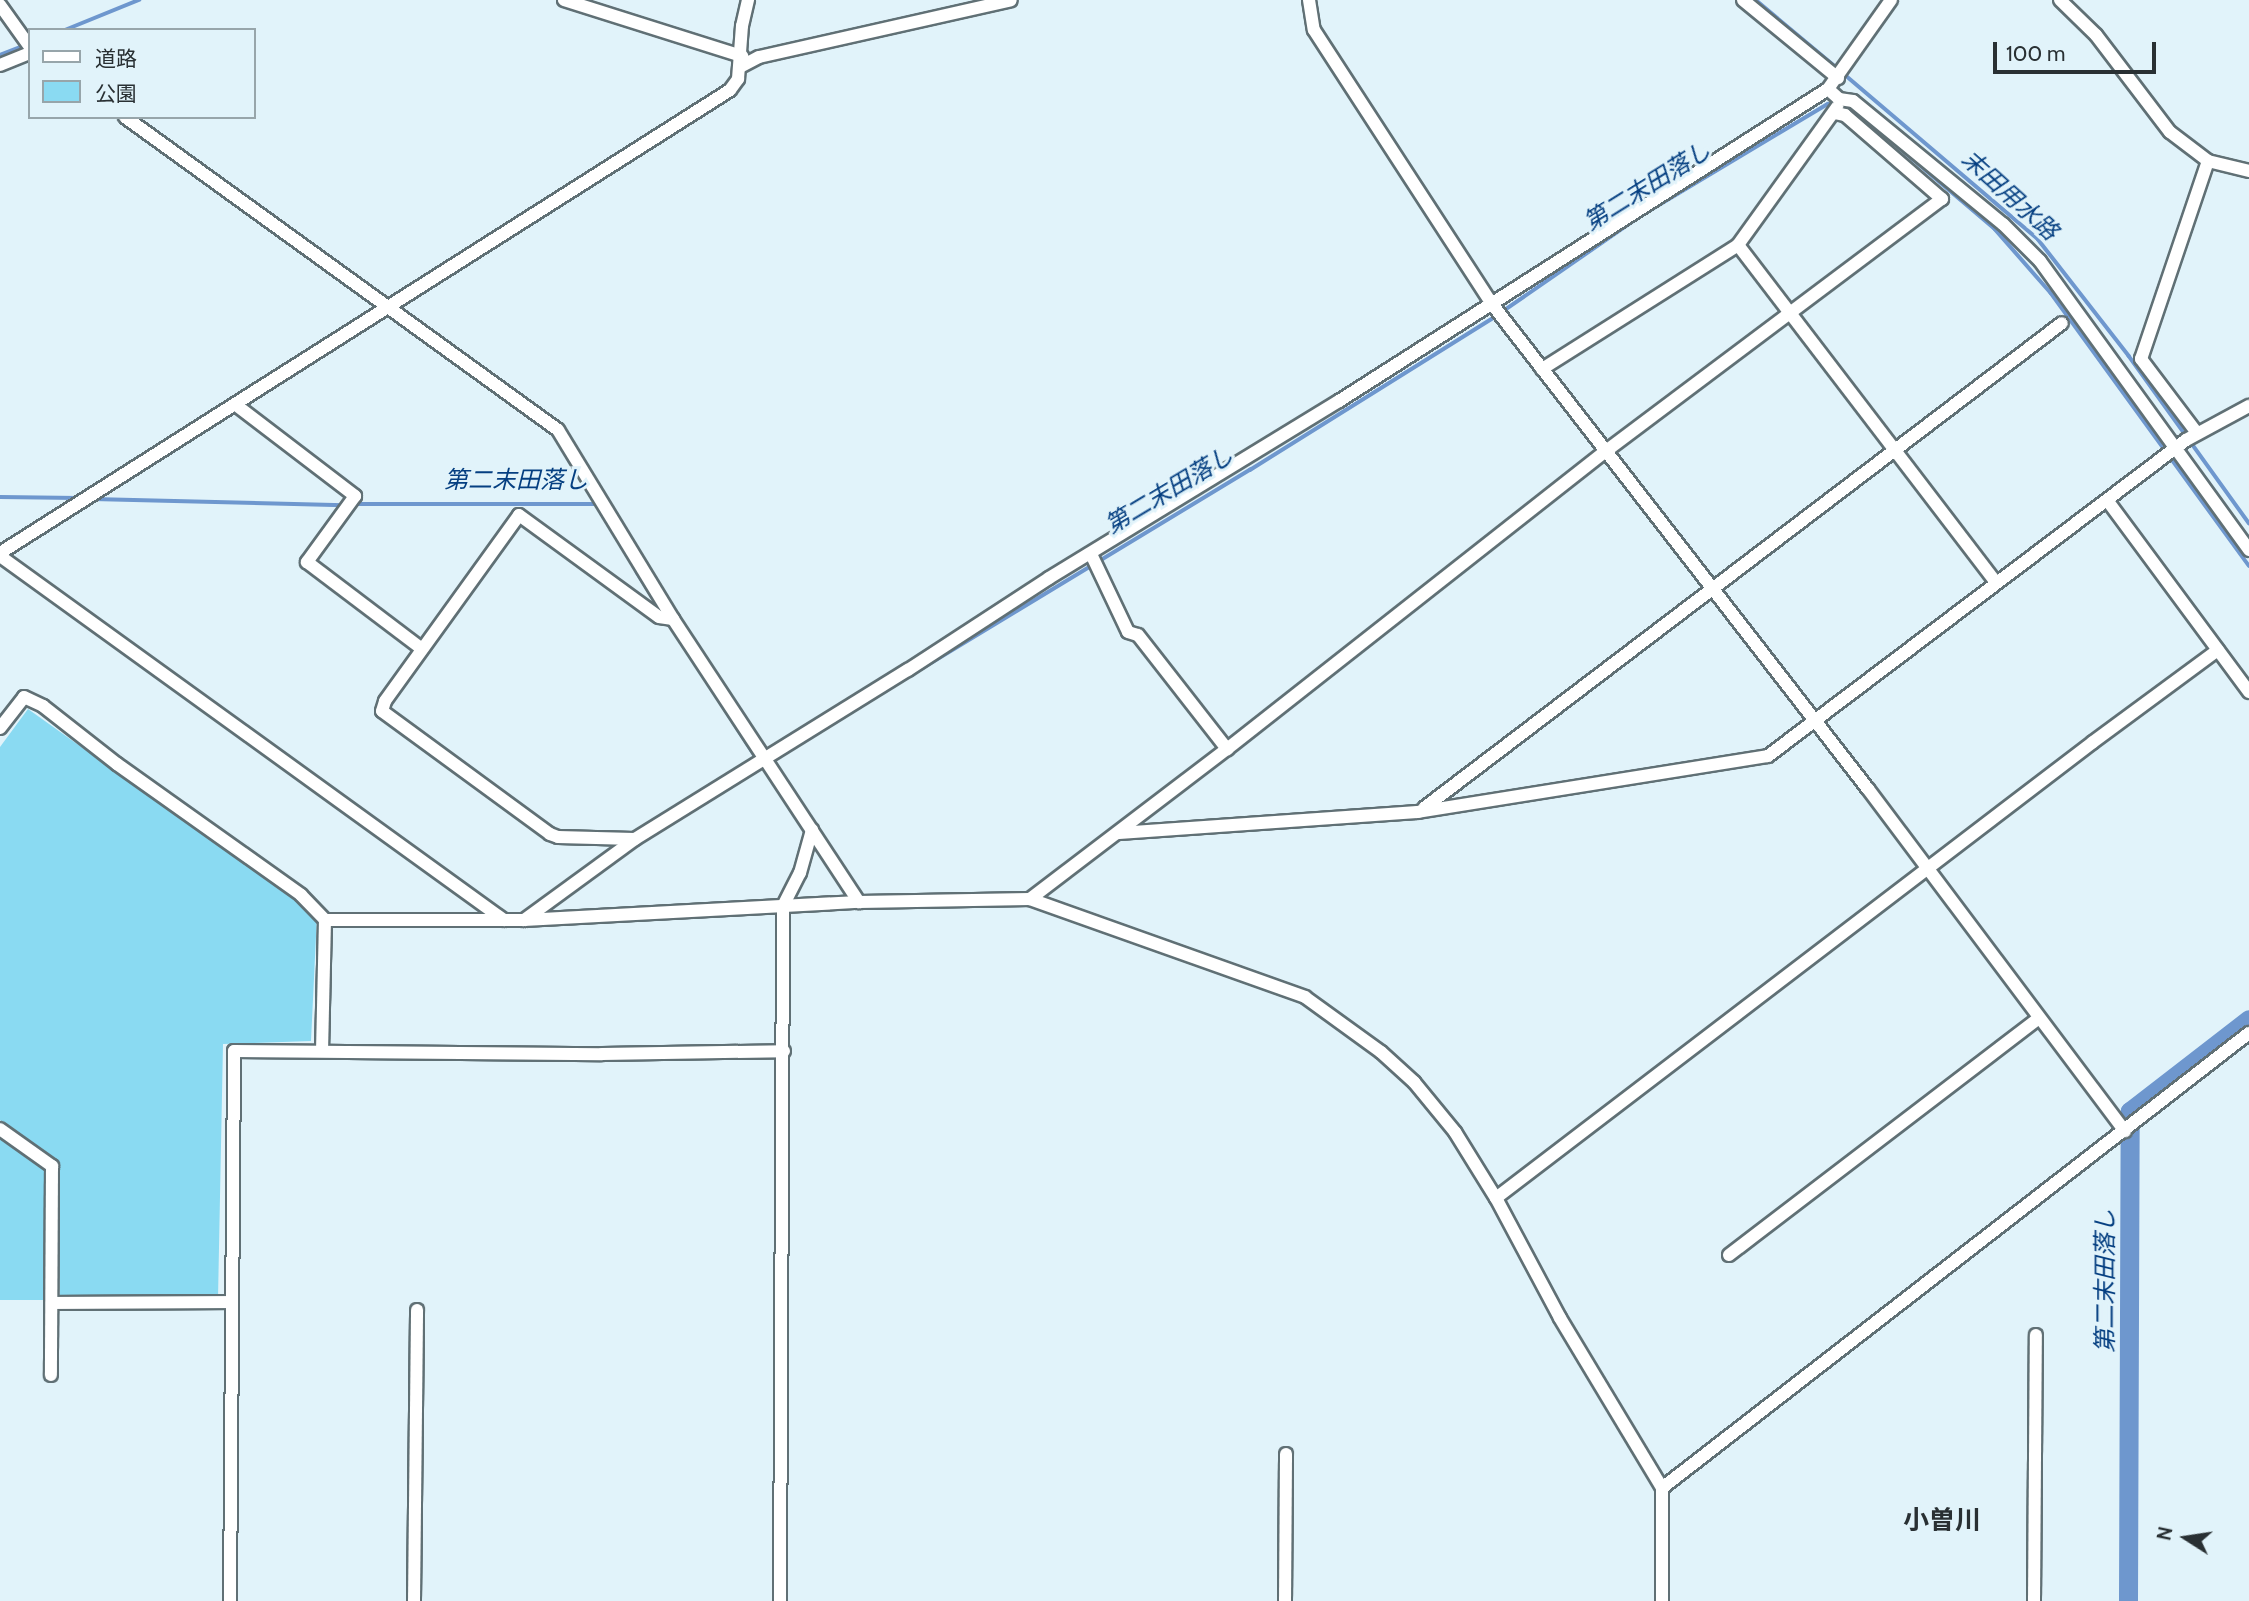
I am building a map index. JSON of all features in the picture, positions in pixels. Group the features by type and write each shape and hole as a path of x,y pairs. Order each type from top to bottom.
{"street":[{"path":"564,0 741,62 1011,0"},
{"path":"504,920 0,555 156,452 236,405 730,90 738,79 742,26 748,0"},
{"path":"1309,0 1314,30 1492,304 2124,1130"},
{"path":"1743,0 1838,78"},
{"path":"524,920 635,839 1492,304 1828,89 1891,0"},
{"path":"2060,0 2096,35 2170,132 2208,161 2249,171"},
{"path":"0,5 28,44"},
{"path":"0,65 28,54"},
{"path":"1828,89 1839,99 1853,102 2003,224 2040,261 2249,550"},
{"path":"1542,369 1738,246 1835,113 1839,99"},
{"path":"1030,899 1227,749 1606,452 1942,199 1845,115 1835,113"},
{"path":"128,119 558,430 673,619 859,902"},
{"path":"2197,433 2141,359 2208,161"},
{"path":"1738,246 1996,582"},
{"path":"1418,812 2062,323"},
{"path":"236,405 355,496 307,562 422,649"},
{"path":"1118,833 1418,812 1768,756 2175,449 2197,433 2249,406"},
{"path":"2107,500 2249,692"},
{"path":"635,839 558,838 550,834 382,711 385,701 519,515 659,617 673,619"},
{"path":"1091,554 1128,632 1138,635 1227,749"},
{"path":"1496,1198 2218,650"},
{"path":"0,728 24,697 43,706 117,764 301,895 325,920 322,1049"},
{"path":"780,1601 783,906 800,873 812,830"},
{"path":"325,920 524,920 859,902 1030,899 1305,997 1381,1052 1414,1082 1455,1132 1496,1198 1560,1318 1662,1488 1662,1601"},
{"path":"1729,1255 2038,1019"},
{"path":"1662,1488 2249,1033"},
{"path":"230,1601 234,1311 231,1302 233,1051 322,1049 602,1054 783,1051"},
{"path":"0,1129 52,1166 51,1375"},
{"path":"53,1303 231,1302"},
{"path":"414,1601 417,1310"},
{"path":"2034,1601 2036,1335"},
{"path":"1285,1601 1286,1454"}],"green space":[{"path":"28,709 317,915 311,1041 223,1044 218,1299 60,1296 57,1160 0,1120 0,747"},
{"path":"0,1137 48,1171 49,1300 0,1300"}],"waterway":[{"name":"末田用水路","path":"70,28 139,0"},
{"name":"末田用水路","path":"1756,0 1837,68"},
{"name":"末田用水路","path":"0,55 24,46"},
{"name":"末田用水路","path":"1843,73 2038,239 2129,356 2249,523"},
{"name":"第二末田落し","path":"1502,312 1639,217 1828,104 1836,105"},
{"name":"第二末田落し","path":"1874,126 1995,229 2051,293 2249,566"},
{"name":"第二末田落し","path":"921,669 1250,470 1496,316"},
{"name":"第二末田落し","path":"0,497 78,498"},
{"name":"第二末田落し","path":"93,499 344,505"},
{"name":"第二末田落し","path":"352,504 599,504"},
{"name":"第二末田落し","path":"637,572 657,604"},
{"name":"第二末田落し","path":"707,681 758,760"},
{"name":"第二末田落し","path":"2128,1601 2130,1111 2249,1019"}],"district":[{"name":"小曽川","path":"1942,1521"}]}
